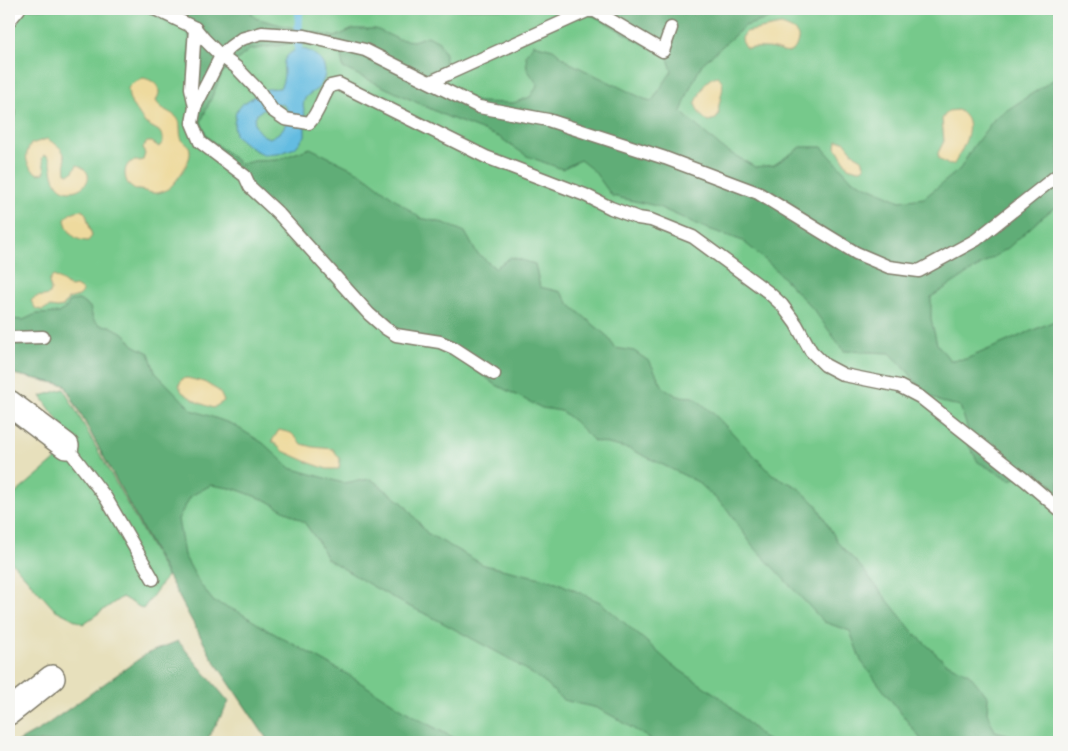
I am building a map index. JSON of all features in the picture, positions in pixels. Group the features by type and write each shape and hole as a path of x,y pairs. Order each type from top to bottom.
{"street":[{"path":"9,402 66,446"},
{"path":"9,712 52,678"}],"lane":[{"path":"9,21 19,9"},
{"path":"155,9 195,28 220,56 236,67 259,91 272,110 285,119 309,123 314,119 324,94 330,86 339,84 486,157 585,195 611,208 638,218 651,220 693,238 768,292 782,305 796,324 811,351 825,365 844,375 899,386 920,397 1059,509"},
{"path":"430,82 587,11 595,11 663,51 671,28"},
{"path":"195,28 191,88 195,107"},
{"path":"494,374 454,348 440,342 396,335 385,328 369,314 278,213 250,187 245,176 200,142 192,123 195,107 220,56 230,47 242,39 262,33 300,35 365,50 479,107 548,120 665,158 758,193 856,253 889,267 919,271 976,240 1059,174"},
{"path":"9,338 43,337"},
{"path":"66,446 106,498 153,579"}],"green space":[{"path":"9,9 687,9 694,15 700,9 1059,9 1059,742 269,742 211,656 65,385 9,373"},
{"path":"142,9 249,9 255,18 335,37 353,29 376,29 398,39 413,41 428,36 439,42 445,54 444,84 478,102 513,103 530,97 538,85 527,69 526,54 534,44 553,49 570,63 644,99 652,101 672,71 668,58 582,9 687,9 694,15 700,9 789,9 780,15 745,26 702,64 681,112 722,148 755,167 774,165 801,147 822,147 851,179 900,201 924,198 960,169 973,147 995,118 1059,76 1059,204 1008,248 931,297 931,319 937,344 950,360 966,359 1059,319 1059,492 1036,471 1010,480 978,462 969,446 967,427 960,406 941,402 924,393 909,373 890,353 844,351 813,309 771,265 743,241 703,227 656,206 612,196 594,171 580,160 562,169 527,156 499,137 448,117 343,68 340,48 293,43 249,50 222,73 201,122 207,137 241,164 254,161 277,160 310,148 361,173 420,218 444,223 465,232 476,252 495,268 511,257 535,264 540,287 561,292 569,304 607,336 615,348 634,351 650,362 663,387 677,396 694,397 716,416 772,474 797,487 816,504 839,544 861,567 913,632 945,662 969,674 988,697 987,713 995,731 1018,737 1022,742 923,742 861,661 850,631 824,622 752,545 727,509 698,482 630,449 594,441 561,411 542,408 496,385 448,350 395,337 328,275 248,193 238,175 207,153 191,104 189,32"},
{"path":"79,300 90,307 93,319 100,325 110,326 125,334 133,345 149,353 155,372 192,410 232,424 263,443 290,468 343,483 371,479 404,504 427,533 484,565 554,581 600,602 672,665 721,698 765,739 771,742 655,742 597,708 563,700 543,681 506,657 406,605 326,558 319,543 304,522 268,501 235,489 211,485 191,496 178,519 184,555 200,584 214,602 239,612 347,674 418,719 462,742 269,742 211,656 65,385 9,373 9,321 12,319 23,320 36,314 58,313 66,308 70,301"},
{"path":"64,389 167,576 143,609 122,597 83,624 54,609 9,559 9,499 74,444 41,396"},
{"path":"178,641 229,702 206,742 17,742 42,728 146,654"}],"sand":[{"path":"781,25 797,33 798,39 794,50 786,53 776,49 746,48 743,44 742,38 746,32"},
{"path":"717,76 721,79 723,88 719,114 716,119 708,121 703,118 695,104 708,80"},
{"path":"143,78 156,84 159,93 156,101 177,118 180,123 182,140 190,149 190,156 179,177 168,189 158,193 135,190 129,186 125,176 128,164 132,161 143,160 145,154 143,148 147,142 152,142 159,147 163,142 163,137 159,131 145,123 132,105 129,97 128,88"},
{"path":"958,110 967,120 968,133 954,164 949,165 939,159 938,153 944,141 942,119 948,111"},
{"path":"47,139 62,150 65,156 66,173 72,173 77,165 88,174 88,179 80,188 74,191 67,191 61,188 54,179 48,156 44,155 42,158 44,173 38,174 28,164 27,153 31,144"},
{"path":"837,141 844,141 855,155 862,159 865,167 858,170 848,167 836,147"},
{"path":"82,210 86,214 92,236 88,241 75,238 65,220 72,213"},
{"path":"54,276 70,287 76,286 82,290 82,293 79,296 68,299 63,307 36,309 31,301 50,294 49,282"},
{"path":"187,378 204,382 219,391 224,401 213,408 197,402 182,392 179,385 182,379"},
{"path":"279,430 291,433 302,444 333,449 340,459 339,469 327,469 283,451 272,441"}],"water":[{"path":"300,48 314,54 322,63 325,75 318,88 308,95 304,101 305,136 295,148 278,154 263,155 235,135 236,112 242,104 267,89 280,88 284,75 284,61 292,52","holes":["277,103 284,105 287,109 286,123 279,133 270,138 266,137 256,128 255,117 260,111"]}],"waterway":[{"path":"298,53 299,9"}]}
